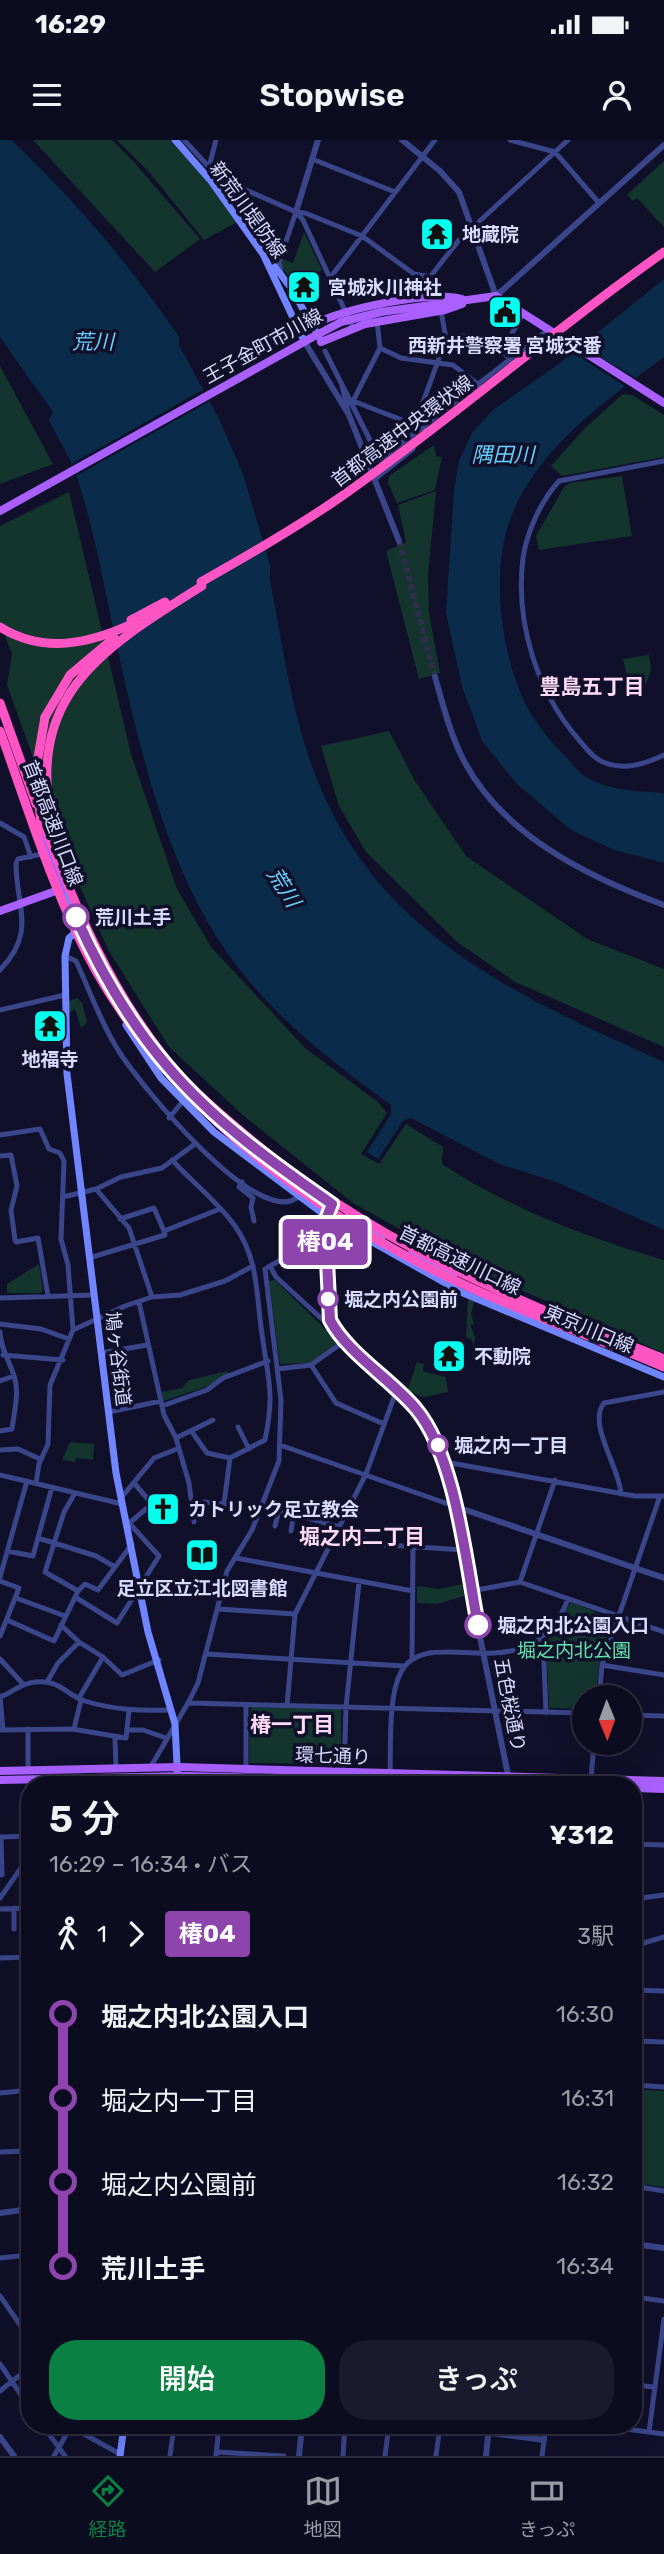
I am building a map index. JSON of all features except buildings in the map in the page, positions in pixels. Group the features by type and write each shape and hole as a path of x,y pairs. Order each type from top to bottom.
{"highway":[{"name":"首都高速中央環状線","path":"69,915 42,833 36,799 37,749 45,717 65,681 83,662 127,629 344,495 548,336 664,253"},
{"name":"首都高速中央環状線","path":"0,625 40,640 83,639 120,626 202,584"},
{"name":"首都高速川口線","path":"73,901 53,832 45,786 47,750 57,714 82,676 113,645 202,584"},
{"name":"首都高速川口線","path":"0,703 73,901 106,966 166,1059 198,1094 283,1167 377,1230 431,1260 664,1363"},
{"name":"首都高速川口線","path":"0,731 69,915 114,1001 178,1083 222,1125 309,1194 383,1242 468,1286 664,1363"}],"main road":[{"name":"新荒川堤防線","path":"175,140 211,181 263,254 304,341"},
{"path":"263,254 291,288 321,342 379,317 440,311 468,300"},
{"path":"496,296 664,402"},
{"name":"王子金町市川線","path":"0,511 341,322 496,296"},
{"path":"312,325 345,311 436,297 468,300"},
{"path":"0,721 6,757 41,854 60,889"},
{"path":"0,742 60,889"},
{"path":"0,911 60,889"},
{"name":"東京川口線","path":"60,889 116,1010 161,1078 214,1132 326,1216 463,1293 664,1377"},
{"name":"東京川口線","path":"78,930 167,1067 221,1120 332,1204 474,1286 664,1363"},
{"name":"鳩ヶ谷街道","path":"78,930 67,942 65,995 67,1074 81,1193 122,1501 129,1524 150,1639 159,1660 175,1724 178,1776"},
{"name":"環七通り","path":"0,1771 150,1768 178,1776"},
{"name":"環七通り","path":"265,1776 344,1772 430,1776"},
{"name":"環七通り","path":"0,1780 21,1781"},
{"name":"環七通り","path":"642,1780 664,1781"},
{"path":"642,1788 664,1788"},
{"path":"120,2455 123,2434"}],"street":[{"path":"184,140 221,179 296,212 305,213 362,236 414,274 430,277"},
{"path":"209,167 216,140"},
{"path":"304,310 295,289 278,267 318,140"},
{"path":"402,140 454,186 473,228 496,296 664,145"},
{"path":"330,278 435,140"},
{"path":"510,140 555,152 599,204"},
{"path":"430,277 459,240 568,140"},
{"path":"312,159 395,192"},
{"path":"296,212 353,327"},
{"path":"430,277 436,297"},
{"path":"415,424 440,363 446,339 440,311"},
{"path":"503,349 523,314"},
{"path":"353,401 380,348 379,317"},
{"path":"325,351 353,401 380,460 548,330"},
{"path":"446,339 474,335 491,340 503,349 511,360"},
{"path":"304,341 348,415 399,541"},
{"path":"321,342 345,394 348,415"},
{"path":"380,348 401,358 458,367 479,385"},
{"path":"353,401 424,427"},
{"path":"375,479 426,438 424,427"},
{"path":"664,461 559,481 532,526 525,548 522,579 525,622 538,674 567,727 591,753 608,764 637,766 664,755"},
{"path":"435,677 464,761 482,789 510,819 569,862 614,886 664,905"},
{"path":"0,823 24,837 31,857"},
{"path":"0,970 18,946 23,927 16,863 18,859 41,854"},
{"path":"65,956 76,961 118,1050 169,1118 195,1144 242,1182 282,1201 293,1201 298,1197"},
{"path":"0,1010 65,995"},
{"path":"169,1118 183,1101"},
{"path":"0,1135 31,1129 43,1131 49,1149 60,1153 64,1161 61,1239 68,1265 73,1330 63,1360 50,1385 48,1444 40,1459 36,1483"},
{"path":"63,1197 96,1189 107,1181 162,1168 195,1144"},
{"path":"0,1156 11,1155 17,1186 11,1210 15,1240 38,1238 48,1297"},
{"path":"172,1160 220,1209 242,1238 256,1274 262,1334 270,1369 272,1407 265,1440 230,1458 206,1453 192,1432"},
{"path":"242,1182 239,1187 253,1198 251,1207 254,1220"},
{"path":"96,1189 129,1228 152,1297"},
{"path":"267,1267 321,1319 330,1320 326,1216 332,1204"},
{"path":"89,1258 165,1235 154,1208 120,1219"},
{"path":"164,1231 220,1209"},
{"path":"256,1274 296,1252 326,1250"},
{"path":"73,1330 152,1297 180,1295 225,1281 253,1266"},
{"path":"150,1768 198,1683 227,1571 253,1530 275,1475 280,1445 278,1368 270,1329 267,1267"},
{"path":"0,1298 94,1295"},
{"path":"139,1302 161,1404 176,1438 189,1483 194,1522"},
{"name":"五色桜通り","path":"330,1320 430,1427 445,1462 508,1776"},
{"path":"0,1324 41,1329 69,1339"},
{"path":"0,1332 3,1355 14,1376 16,1395 12,1429 0,1431"},
{"path":"270,1369 311,1365 346,1340"},
{"path":"101,1353 147,1345"},
{"path":"3,1355 63,1360"},
{"path":"109,1412 161,1404 207,1390 223,1378 268,1361"},
{"path":"311,1365 337,1403 384,1424"},
{"path":"0,1381 14,1376"},
{"path":"287,1706 295,1614 366,1474 397,1389"},
{"path":"621,1494 607,1443 599,1430 599,1409 604,1403 664,1392"},
{"path":"176,1438 213,1420"},
{"path":"239,1427 249,1449"},
{"path":"280,1445 664,1578"},
{"path":"0,1450 18,1449 40,1459"},
{"path":"0,1475 122,1501 154,1458 177,1449"},
{"path":"224,1504 230,1458"},
{"path":"445,1462 621,1494 662,1496 618,1616 602,1665 600,1685"},
{"path":"520,1582 555,1480"},
{"path":"0,1636 19,1588 0,1579 27,1481"},
{"path":"75,1493 64,1512 45,1572 117,1623 159,1556 129,1524 152,1504 134,1483"},
{"path":"7,1551 33,1556 52,1487"},
{"path":"204,1502 279,1510 339,1527 373,1544 463,1550"},
{"path":"275,1526 279,1510"},
{"path":"291,1531 295,1514"},
{"path":"38,1538 96,1556 115,1567"},
{"path":"7,1620 54,1641 65,1616 85,1584 99,1590 132,1544"},
{"path":"412,1660 413,1548"},
{"path":"236,1558 413,1591"},
{"path":"344,1772 345,1707 359,1581"},
{"path":"471,1591 520,1582 664,1632"},
{"path":"16,1598 65,1616"},
{"path":"390,1773 396,1684 404,1666 412,1660 433,1653 511,1652 543,1638 557,1622 568,1599"},
{"path":"218,1609 295,1614"},
{"path":"61,1625 122,1675 159,1660"},
{"path":"543,1638 546,1713"},
{"path":"47,1682 58,1662 79,1642"},
{"path":"206,1654 404,1666"},
{"path":"74,1729 80,1699 103,1657"},
{"path":"0,1659 23,1684"},
{"path":"602,1665 664,1675"},
{"path":"129,1711 126,1738 74,1729 2,1730 0,1696 23,1684 47,1682 59,1684 80,1699 129,1711 171,1710"},
{"path":"188,1703 572,1713"},
{"path":"245,1776 246,1705"},
{"path":"642,1715 664,1716"},
{"path":"28,1729 29,1771"},
{"path":"127,1730 143,1730 166,1738"},
{"path":"115,1738 116,1768"},
{"path":"591,1776 593,1755"},
{"path":"14,1877 1,1875 1,1837 21,1836"},
{"path":"642,1844 664,1845"},
{"path":"0,1898 21,1867"},
{"path":"642,1898 664,1895"},
{"path":"0,1909 21,1909"},
{"path":"14,1909 14,1929"},
{"path":"642,1944 664,1937"},
{"path":"0,1958 21,1957"},
{"path":"642,1990 664,1991"},
{"path":"642,2041 664,2042"},
{"path":"642,2086 664,2087"},
{"path":"0,2093 21,2091"},
{"path":"0,2152 21,2151"},
{"path":"642,2187 664,2191"},
{"path":"0,2213 21,2210"},
{"path":"642,2245 664,2248"},
{"path":"0,2258 21,2256"},
{"path":"0,2296 21,2326"},
{"path":"642,2298 664,2301"},
{"path":"649,2432 654,2388 661,2361 664,2319"},
{"path":"0,2364 21,2396"},
{"path":"0,2391 21,2374"},
{"path":"642,2386 654,2388"},
{"path":"642,2431 664,2434"},
{"path":"49,2434 65,2456"},
{"path":"54,2456 67,2434"},
{"path":"85,2434 120,2455"},
{"path":"170,2456 173,2434"},
{"path":"218,2434 217,2454 284,2456"},
{"path":"299,2456 301,2434"},
{"path":"343,2456 344,2434"},
{"path":"385,2456 388,2434"},
{"path":"436,2456 438,2434"},
{"path":"485,2456 488,2434"},
{"path":"514,2434 544,2440"},
{"path":"542,2456 545,2434"},
{"path":"0,2437 14,2456"}],"green space":[{"path":"33,140 112,140 200,239 155,272"},
{"path":"117,140 169,140 197,168 237,222 204,240 150,173"},
{"path":"664,161 664,227 637,198 633,201 627,195"},
{"path":"304,232 322,270 294,285 280,264 282,259 293,263"},
{"path":"0,366 53,464 0,484"},
{"path":"623,394 632,395 664,415 664,457 562,476 551,466 586,427"},
{"path":"434,445 436,456 442,457 435,490 397,503 388,483 389,476"},
{"path":"622,476 632,536 539,550 536,536 564,487 570,483"},
{"path":"436,491 428,575 429,613 440,673 419,679 386,551 406,542 398,505"},
{"path":"69,492 131,754 177,889 211,947 305,1048 378,1102 387,1113 361,1154 379,1164 406,1124 443,1147 442,1164 493,1194 578,1232 664,1260 664,1353 464,1265 353,1203 244,1116 169,1047 109,951 77,880 7,685 12,654 0,622 0,526"},
{"path":"649,655 651,669 646,684 631,691 623,659"},
{"path":"389,731 415,781 466,856 587,939 664,969 664,1047 515,982 457,942 366,852 339,806 321,746"},
{"path":"77,998 82,1003 87,1022 81,1028 75,1009 68,1014 69,1001"},
{"path":"39,1264 43,1290 41,1293 7,1293 7,1284"},
{"path":"275,1280 337,1341 337,1344 310,1363 280,1364 269,1281"},
{"path":"468,1299 474,1302 471,1314 474,1325 470,1324 475,1337 474,1347 472,1340 466,1337"},
{"path":"417,1362 424,1364 423,1371 446,1377 448,1392 424,1397 407,1391"},
{"path":"228,1371 228,1374 206,1387 163,1401 162,1392 182,1388 189,1380"},
{"path":"70,1442 94,1444 93,1460 62,1460"},
{"path":"462,1584 464,1596 437,1604 417,1603 417,1586 439,1589"},
{"name":"堀之内北公園","path":"571,1602 615,1620 599,1664 597,1685 572,1685 572,1709 549,1708 546,1639"},
{"path":"252,1707 341,1709 341,1759 337,1759 337,1764 249,1763"},
{"path":"642,2090 664,2091 664,2187 642,2184"}],"water":[{"name":"荒川","path":"0,140 11,140 79,210 141,284 179,337 179,345 220,421 243,474 270,565 270,580 285,664 298,720 326,800 354,850 387,892 426,929 469,962 564,1016 664,1062 664,1230 556,1182 499,1164 411,1118 403,1121 378,1159 367,1152 391,1114 391,1105 326,1056 266,1000 231,958 209,923 173,849 147,769 77,477 49,420 53,412 0,337"},
{"name":"隅田川","path":"664,279 664,357 578,425 541,465 513,512 501,558 500,584 501,611 510,663 528,709 549,739 586,777 614,788 664,793 664,863 614,850 571,830 516,783 482,741 462,686 446,613 454,490 459,461 472,433 494,409 556,366"}],"pier":[{"path":"578,344 639,380 628,388 570,351"},
{"path":"206,388 212,400 74,477 68,466"}],"tunnel":[{"path":"399,541 435,677"}],"bus line":[{"name":"椿04","path":"76,917 90,947 125,1005 167,1067 221,1120 332,1204 325,1222 330,1320 334,1328 416,1408 430,1427 447,1471 478,1625"}],"place":[{"name":"地蔵院","path":"437,234"},
{"name":"宮城氷川神社","path":"304,287"},
{"name":"西新井警察署 宮城交番","path":"505,312"},
{"name":"荒川土手","path":"76,917"},
{"name":"地福寺","path":"50,1026"},
{"name":"堀之内公園前","path":"328,1299"},
{"name":"不動院","path":"449,1356"},
{"name":"堀之内一丁目","path":"438,1445"},
{"name":"カトリック足立教会","path":"163,1509"},
{"name":"足立区立江北図書館","path":"202,1555"},
{"name":"堀之内北公園入口","path":"478,1625"}],"district":[{"name":"豊島五丁目","path":"592,686"},
{"name":"堀之内二丁目","path":"362,1536"},
{"name":"椿一丁目","path":"292,1724"}]}
